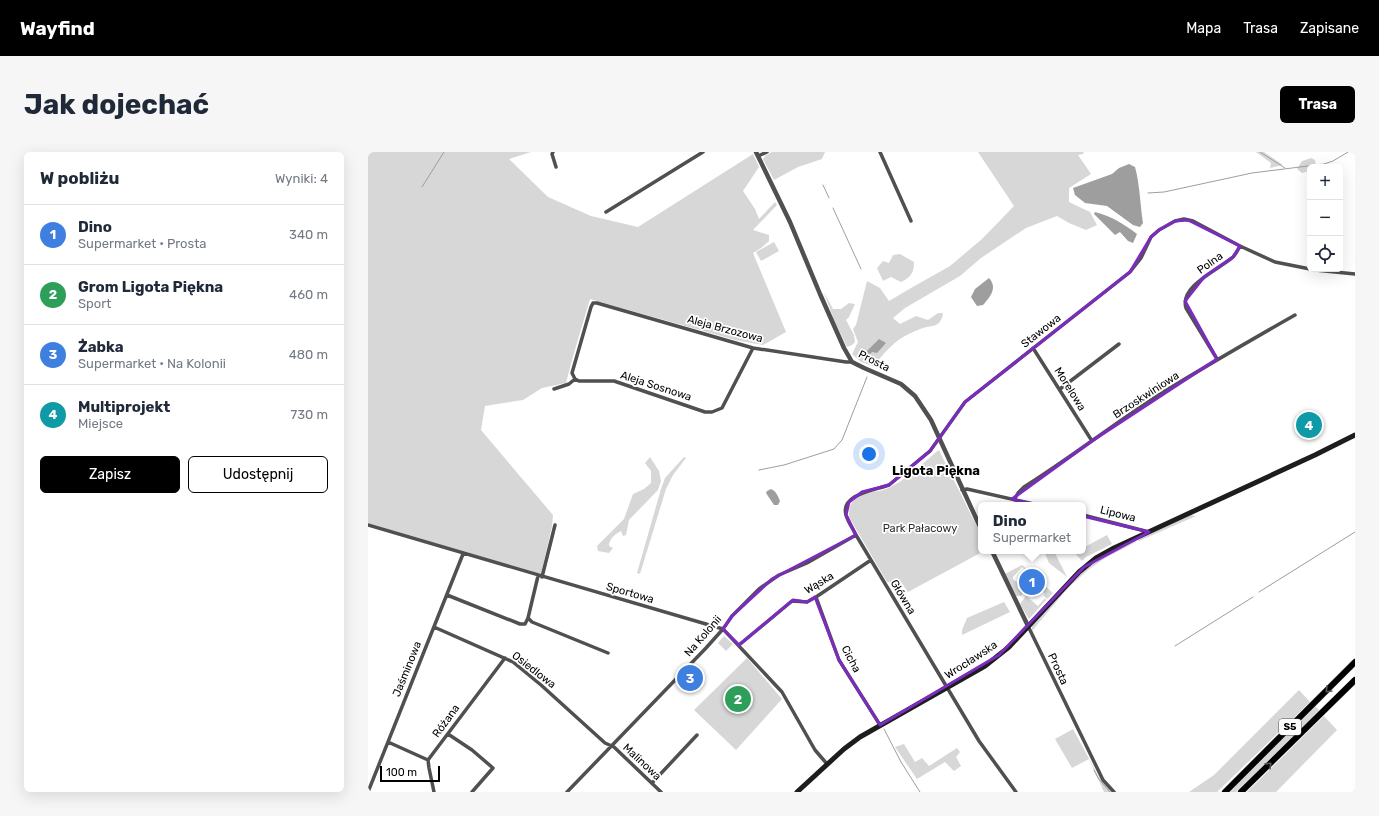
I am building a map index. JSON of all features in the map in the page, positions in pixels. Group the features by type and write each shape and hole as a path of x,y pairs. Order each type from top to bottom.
{"highway":[{"name":"S5","path":"1225,792 1355,662"},
{"name":"S5","path":"1240,792 1355,680"}],"main road":[{"name":"Wrocławska","path":"797,792 844,749 880,725 985,666 1009,647 1084,567 1114,548 1355,435"}],"street":[{"path":"553,152 552,154 556,167"},
{"path":"606,212 703,152"},
{"path":"757,154 767,152"},
{"path":"880,152 911,221"},
{"name":"Prosta","path":"757,154 790,222 841,342 852,362 895,381 915,396 926,411 978,523"},
{"name":"Polna","path":"1151,236 1171,222 1188,220 1200,224 1240,246 1233,257 1204,277 1187,295 1185,301 1186,308 1217,359"},
{"name":"Stawowa","path":"939,439 965,402 1130,272 1141,258 1151,236"},
{"path":"1240,246 1275,262 1315,270 1355,274"},
{"name":"Aleja Brzozowa","path":"575,379 572,369 580,341 591,307 593,303 597,302 753,348 852,362"},
{"name":"Brzoskwiniowa","path":"1014,500 1024,487 1153,399 1217,359 1295,315"},
{"path":"1060,389 1119,344"},
{"name":"Aleja Sosnowa","path":"575,379 582,382 614,381 705,412 712,412 722,408 753,348"},
{"name":"Morelowa","path":"1033,348 1092,441"},
{"path":"554,389 569,384 575,379"},
{"name":"Główna","path":"939,439 930,451 897,479 881,488 862,492 856,496 849,502 846,508 846,515 856,535 978,741 1016,792"},
{"path":"962,490 967,489 1024,502"},
{"name":"Lipowa","path":"1086,516 1149,532"},
{"name":"Sportowa","path":"368,525 723,629 782,692 815,750 827,764"},
{"path":"447,596 520,624 525,624 555,525"},
{"name":"Na Kolonii","path":"567,792 723,629 732,616 759,589 772,579 789,570 808,563 856,535"},
{"name":"Jaśminowa","path":"368,792 463,554"},
{"name":"Prosta","path":"993,554 1103,780 1114,792"},
{"name":"Wąska","path":"739,645 792,601 807,602 816,598 871,560"},
{"name":"Cicha","path":"816,598 839,660 880,725"},
{"path":"528,618 532,622 608,653"},
{"name":"Osiedlowa","path":"434,627 513,662 610,747"},
{"name":"Różana","path":"428,760 505,658"},
{"path":"448,734 472,750 493,768 472,792"},
{"path":"652,783 696,735"},
{"path":"388,742 428,760 434,792"},
{"name":"Malinowa","path":"610,747 614,747 661,792"}],"highlighted area":[{"path":"1188,220 1240,246 1233,257 1204,277 1185,301 1217,359 1092,441 1012,499 1149,532 1084,567 999,655 880,725 839,660 815,597 807,602 793,600 739,645 723,629 732,616 772,579 856,535 846,515 849,502 862,492 889,485 930,451 965,402 1130,272 1151,237 1159,230 1175,221"}],"green space":[{"path":"368,152 531,152 509,159 548,197 591,216 638,227 753,154 759,167 743,191 755,209 759,219 775,202 777,205 753,230 769,235 769,241 753,253 786,332 763,345 735,340 590,299 566,383 542,388 523,400 485,406 481,430 553,515 552,526 541,574 368,523"},
{"path":"772,152 825,152 822,159 798,167 774,180 763,159 766,155"},
{"path":"978,152 1084,152 1083,154 1078,155 1091,174 1069,188 1069,202 1090,212 1097,225 1086,230 1057,216 1026,228 981,258 960,276 905,308 893,318 900,324 916,316 928,320 938,313 943,313 939,323 934,326 923,328 900,339 873,366 861,362 852,354 858,342 853,329 856,325 867,281 880,288 889,301 950,266 982,239 1014,206"},
{"path":"1256,152 1264,152 1283,165 1270,168 1271,163"},
{"path":"1311,158 1315,160 1316,164 1307,164 1307,172 1302,173 1297,169 1302,161"},
{"path":"774,242 779,251 761,261 756,252"},
{"path":"900,254 914,262 911,274 901,282 891,277 883,281 877,268 883,261 889,263 893,255"},
{"path":"824,292 833,309 841,309 849,303 855,304 846,320 854,335 855,342 852,345 847,347 834,320"},
{"name":"Park Pałacowy","path":"939,450 978,529 978,554 908,592 901,582 887,582 849,517 851,504 857,497 890,487 898,483"},
{"path":"650,457 659,471 661,481 658,490 629,520 626,535 623,536 621,531 611,539 609,546 613,548 609,553 598,551 597,546 624,519 633,494 644,489 651,483 651,471 645,463"},
{"path":"684,457 686,458 673,475 666,489 640,574 637,573 665,478"},
{"path":"1191,515 1196,516 1139,541 1138,540"},
{"path":"1107,535 1112,544 1086,557 1082,561 1076,554 1086,554 1086,546"},
{"path":"1136,541 1107,557 1088,570 1067,589 1032,631 1032,626 1082,572 1103,557"},
{"path":"1045,554 1056,554 1067,577 1049,563"},
{"path":"1022,565 1053,593 1047,599 1043,595 1045,594 1043,592 1045,589 1022,567 1013,577 1013,579 1019,584 1017,587 1023,593 1021,596 1016,596 1005,574"},
{"path":"1026,596 1038,606 1045,598 1046,600 1029,619 1020,604"},
{"path":"1004,602 1010,612 962,635 962,630 967,618"},
{"path":"724,636 733,644 726,651 718,643"},
{"path":"747,658 782,699 736,750 694,710"},
{"path":"1299,690 1310,702 1217,792 1189,792 1214,775"},
{"path":"1315,706 1320,711 1236,792 1227,792"},
{"path":"1324,716 1337,730 1276,792 1247,792"},
{"path":"1073,729 1099,777 1112,792 1104,792 1089,759 1072,768 1055,739"},
{"path":"904,744 915,762 922,758 929,766 957,748 960,752 956,757 961,766 954,771 945,762 917,779 895,747"}],"shaded area":[{"path":"1129,164 1135,167 1138,181 1143,223 1140,227 1133,225 1107,206 1085,203 1075,195 1073,188 1112,174 1119,168"},
{"path":"1095,212 1117,221 1137,234 1133,243 1128,241 1120,232 1115,235 1094,214"},
{"path":"989,278 993,285 992,292 983,305 977,306 971,297 975,289"},
{"path":"879,339 886,343 877,353 872,352 868,356 871,359 869,364 863,355"},
{"path":"771,489 776,492 780,501 778,505 774,505 766,493"}],"waterway":[{"path":"422,187 444,152"},
{"path":"1260,152 1285,168"},
{"path":"1148,193 1164,192 1252,173 1324,164 1333,161 1348,152"},
{"path":"823,185 829,198"},
{"path":"833,208 861,269"},
{"path":"759,470 784,465 834,449 842,440 867,377"},
{"path":"1259,592 1355,532"},
{"path":"1175,646 1253,597"},
{"path":"884,729 901,762 920,792"},
{"path":"1094,770 1098,778 1110,792"}],"place":[{"name":"Multiprojekt","path":"1309,425"},
{"name":"Dino","path":"1032,582"},
{"name":"Żabka","path":"690,678"},
{"name":"Grom Ligota Piękna","path":"738,699"}],"district":[{"name":"Ligota Piękna","path":"936,470"}]}
